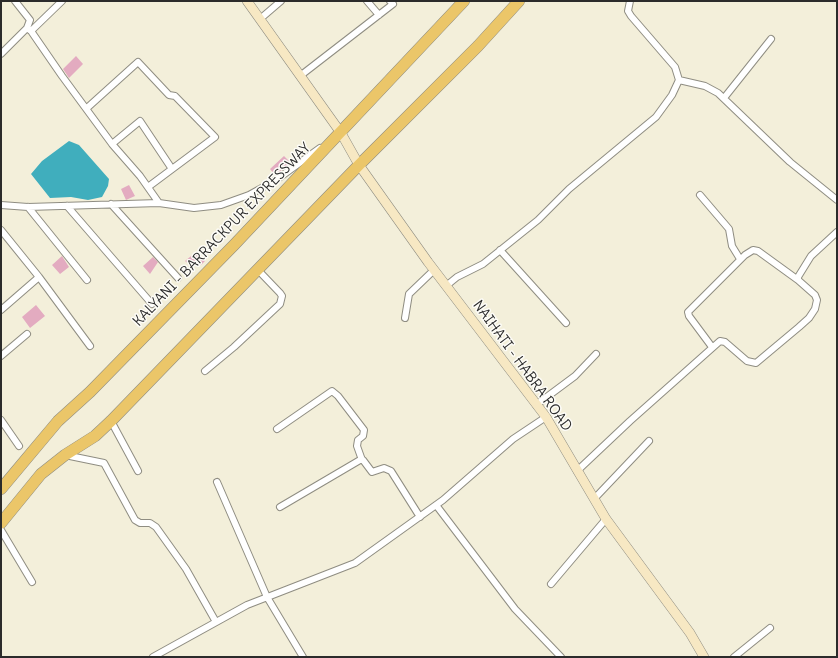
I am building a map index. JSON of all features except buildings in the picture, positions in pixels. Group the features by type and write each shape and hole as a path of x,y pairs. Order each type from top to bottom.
{"highway":[{"name":"KALYANI - BARRACKPUR EXPRESSWAY","path":"1,489 58,421 90,392 234,245 464,1"},
{"path":"1,523 41,474 65,455 95,436 111,421 359,165 478,46 519,1"}],"main road":[{"name":"NAIHATI - HABRA ROAD","path":"247,1 341,133 359,165 434,270 546,418 606,519 690,633 704,657"}],"street":[{"path":"15,1 30,20 29,30 112,144 148,187 159,203"},
{"path":"1,54 62,1"},
{"path":"260,19 281,1"},
{"path":"367,1 379,15"},
{"path":"300,76 393,4 390,1"},
{"path":"446,286 457,277 483,264 538,220 569,189 656,117 672,95 679,80 675,67 631,16 628,11 630,1"},
{"path":"724,98 771,39"},
{"path":"87,108 138,62 169,95 175,96 215,137 148,187"},
{"path":"679,80 705,86 724,98 790,162 837,200"},
{"path":"112,144 140,121 172,169"},
{"path":"1,205 28,207 159,203 194,208 221,205 249,195 276,180 341,133"},
{"path":"700,195 729,229 732,246 740,259"},
{"path":"111,204 178,278"},
{"path":"67,206 152,304"},
{"path":"28,207 86,280"},
{"path":"1,230 40,277 90,346"},
{"path":"798,280 805,264 811,256 837,232"},
{"path":"500,250 566,323"},
{"path":"577,471 712,347 722,341 747,361 752,363 760,361 800,328 815,309 817,300 815,295 798,280 758,251 750,251 740,259 688,312 689,316 712,347"},
{"path":"205,371 234,347 280,304 282,296 280,293 257,270"},
{"path":"406,318 409,294 434,270"},
{"path":"1,310 40,277"},
{"path":"1,356 27,334"},
{"path":"536,405 575,376 596,354"},
{"path":"277,429 332,391 338,396 364,430 363,436 357,443 362,460 372,472 384,468 391,471 420,517"},
{"path":"152,657 247,605 355,563 436,505 513,439 546,418"},
{"path":"1,420 19,446"},
{"path":"111,421 138,471"},
{"path":"594,499 649,441"},
{"path":"65,455 104,463 135,520 140,523 150,523 156,527 186,569 216,622"},
{"path":"280,507 357,460 362,460"},
{"path":"217,482 267,597 303,657"},
{"path":"436,505 515,608 561,657"},
{"path":"551,584 606,519"},
{"path":"1,530 32,582"},
{"path":"734,657 770,628"}],"water":[{"path":"69,141 79,145 109,179 108,186 102,197 88,200 71,197 50,198 31,174 42,161"}]}
